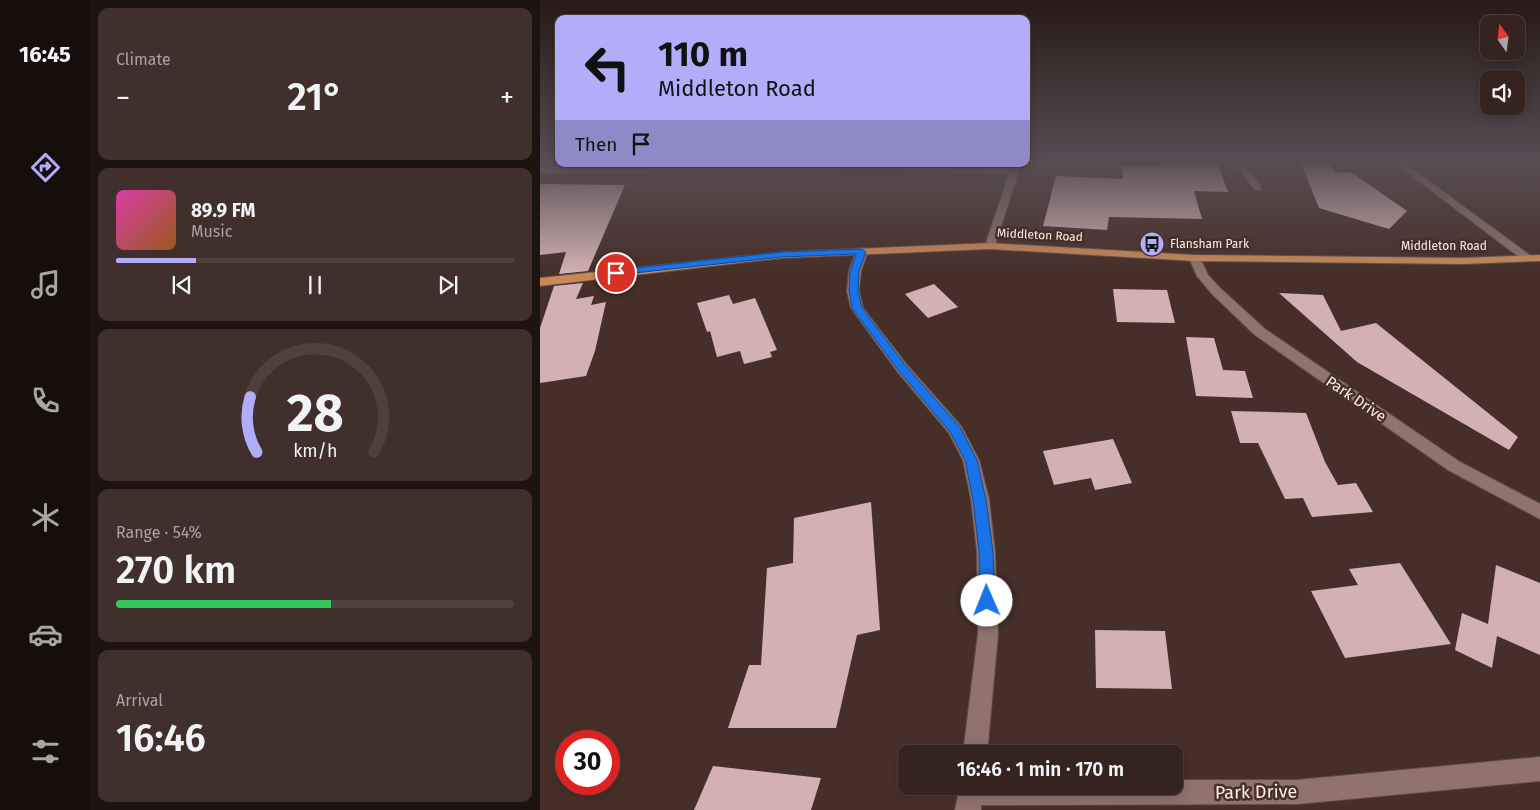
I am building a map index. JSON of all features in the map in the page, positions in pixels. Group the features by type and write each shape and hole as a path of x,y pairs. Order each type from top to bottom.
{"main road":[{"name":"Middleton Road","path":"540,282 782,255 990,246 1196,258 1463,261 1540,258"}],"street":[{"path":"990,246 1005,198"},
{"path":"1446,198 1527,258"},
{"path":"862,252 855,271 853,291 857,308 902,368 955,430 971,460 973,468 980,500 986,552 988,634 976,745"},
{"name":"Park Drive","path":"1196,258 1204,276 1216,291 1260,332 1454,466 1540,512"},
{"name":"Park Drive","path":"971,796 1297,792 1540,769"}],"building":[{"path":"540,198 619,198 588,271 559,274 566,252 540,255"},
{"path":"1050,198 1196,198 1202,219 1109,217 1107,230 1043,226"},
{"path":"1315,198 1388,198 1407,211 1389,229 1319,208"},
{"path":"583,283 576,299 594,296 591,305 606,302 595,351 586,376 540,383 540,328 554,286"},
{"path":"934,284 958,307 928,318 905,294"},
{"path":"1113,289 1167,290 1175,323 1117,322"},
{"path":"1279,293 1323,295 1341,331 1376,323 1518,437 1509,450 1357,362"},
{"path":"729,295 733,304 755,298 777,350 770,352 772,357 744,364 740,351 717,357 710,331 707,332 697,303"},
{"path":"1186,337 1214,338 1223,370 1245,371 1253,398 1196,396"},
{"path":"1231,411 1306,413 1325,462 1338,485 1356,483 1373,512 1312,517 1303,498 1285,499 1258,443 1240,443"},
{"path":"1113,439 1132,483 1095,490 1091,478 1054,485 1043,451"},
{"path":"871,502 880,630 857,635 836,728 728,728 749,665 761,665 767,568 793,563 794,518"},
{"path":"1400,563 1451,644 1345,658 1311,591 1358,585 1349,569"},
{"path":"1496,565 1540,583 1540,655 1497,636 1492,668 1455,650 1462,613 1488,624"},
{"path":"1095,630 1165,631 1172,689 1096,688"},
{"path":"713,766 821,778 811,810 694,810"}],"place":[{"name":"Flansham Park","path":"1152,244"}],"route":[{"path":"616,273 782,255 862,252 855,271 853,291 857,308 902,368 955,430 971,460 980,500 986,552 987,601"}]}
